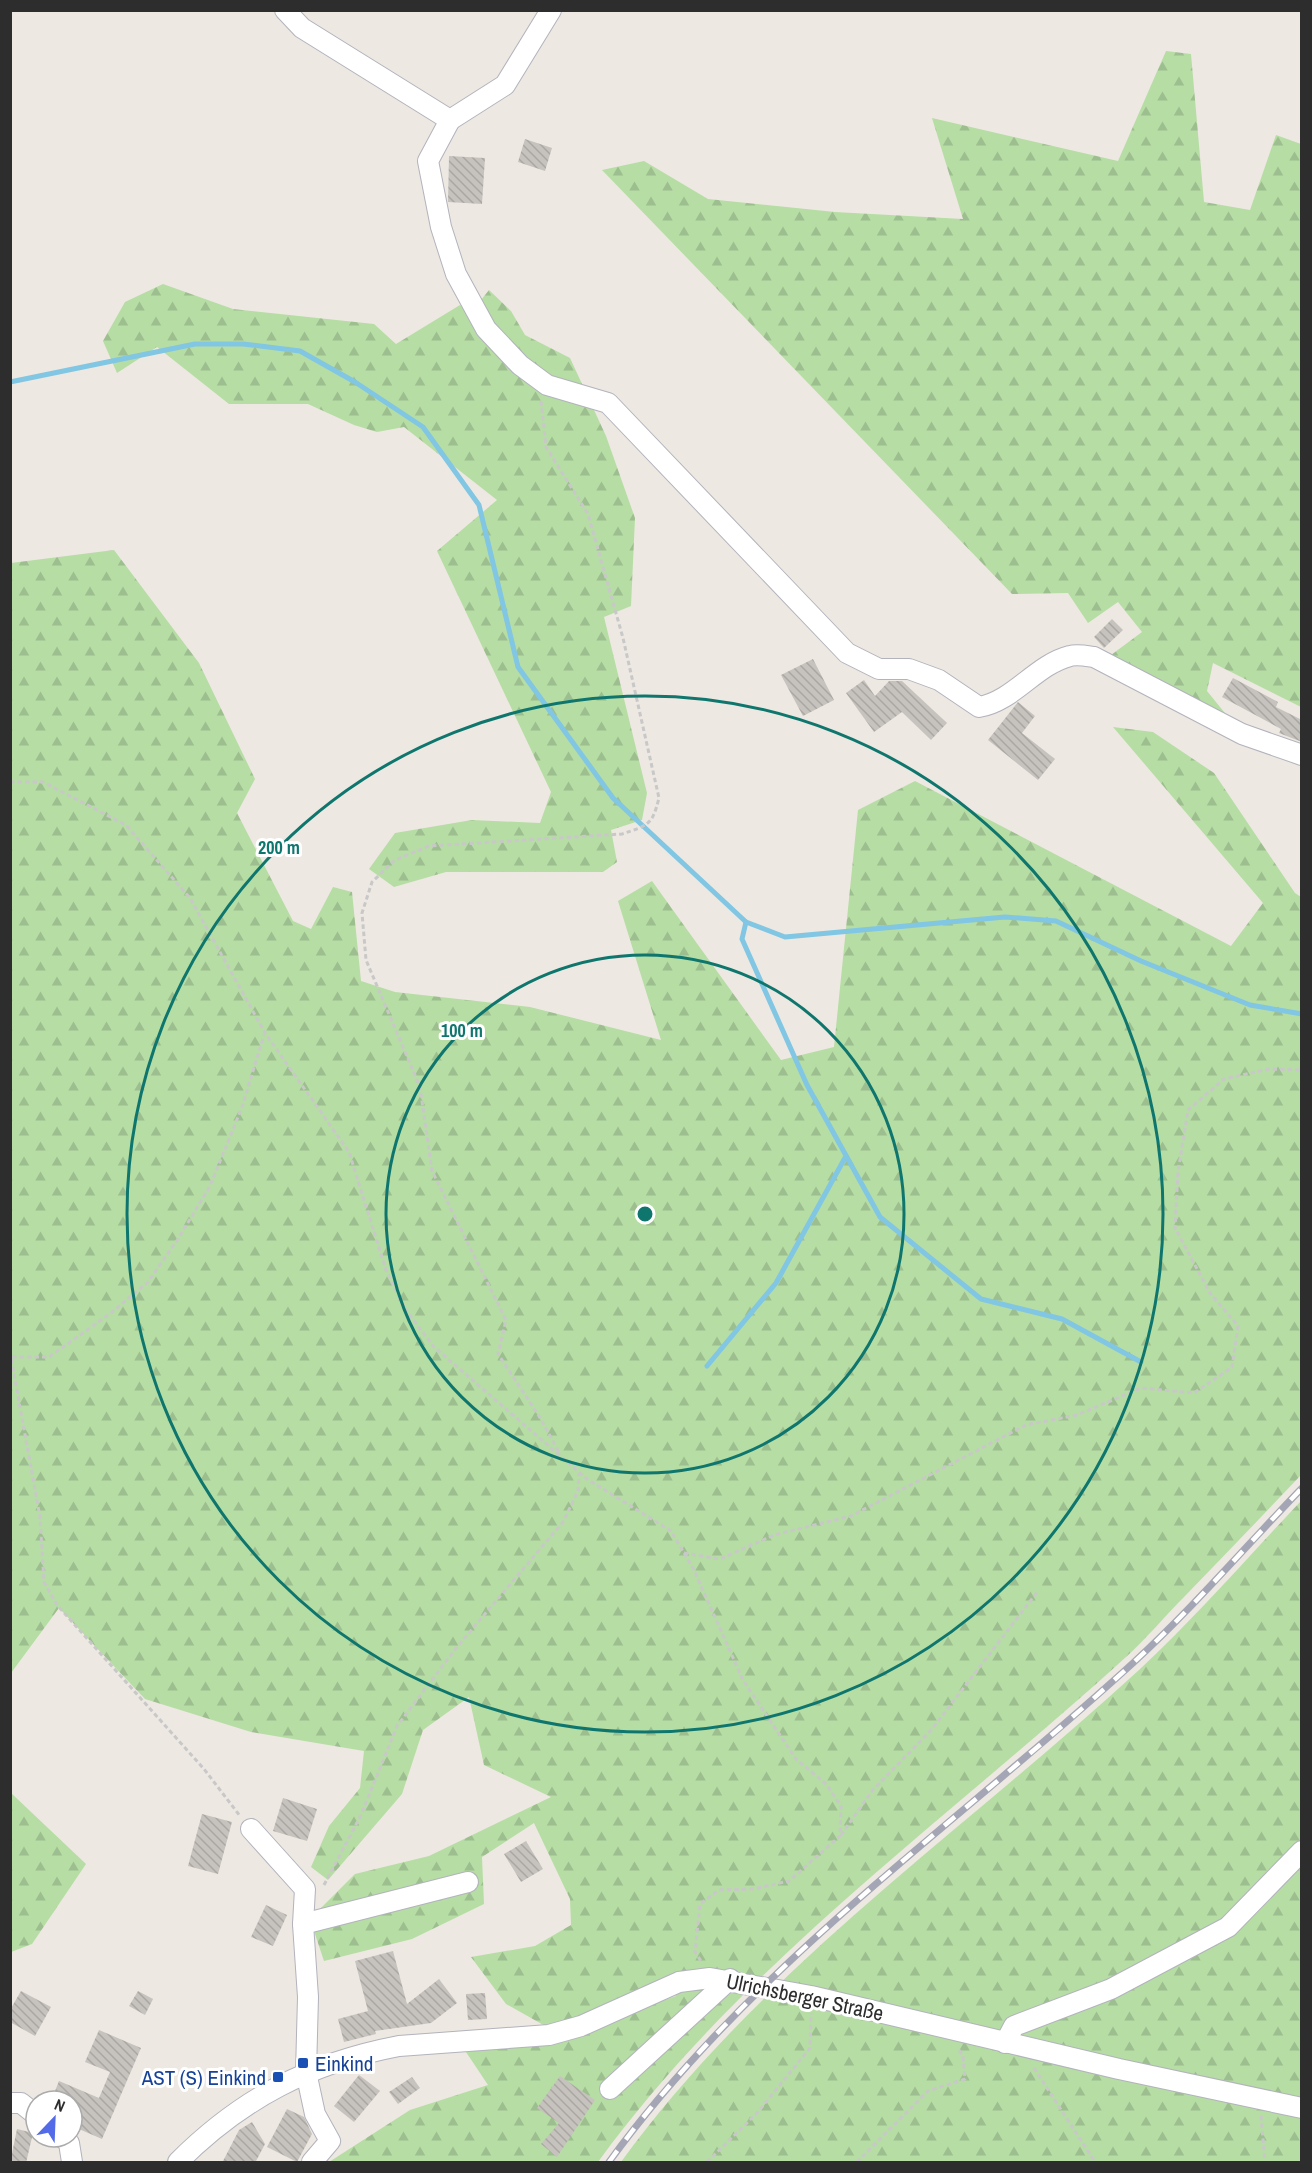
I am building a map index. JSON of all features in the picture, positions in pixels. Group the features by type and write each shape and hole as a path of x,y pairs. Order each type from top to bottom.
{"street":[{"path":"285,10 302,28 450,120"},
{"path":"551,10 505,85 450,120 428,161 441,227 456,274 486,329 520,365 538,378 568,393 608,403 847,653 879,669 909,669 939,680 979,707 995,704 1042,669 1071,655 1094,657 1242,734 1302,755"},
{"path":"251,1829 305,1889 303,1924 308,1997 306,2072 315,2114 330,2141 312,2163"},
{"path":"1012,2044 1014,2026 1111,1989 1228,1927 1302,1851"},
{"path":"303,1924 468,1882"},
{"name":"Ulrichsberger Straße","path":"178,2163 210,2131 246,2104 306,2072 375,2050 399,2046 549,2035 591,2022 679,1982 711,1978 730,1979 811,1996 1259,2101 1302,2108"},
{"path":"610,2089 730,1979"}],"path":[{"path":"538,378 546,447 588,514 623,638 659,798 653,819 646,825 622,834 429,846 395,860 372,882 362,914 366,960 420,1087 432,1171 506,1320 498,1354 539,1416 561,1457"},
{"path":"10,782 43,782 126,825 190,898 265,1033 349,1152 386,1270 405,1309 433,1346 579,1472 671,1530 743,1680 796,1759 826,1784 841,1806 840,1836"},
{"path":"12,1357 49,1357 111,1313 148,1282 178,1239 210,1186 242,1107 265,1033"},
{"path":"684,1553 720,1559 774,1535 851,1516 1026,1425 1077,1415 1141,1388 1194,1393 1232,1367 1238,1326 1210,1293 1174,1228 1178,1172 1188,1110 1224,1079 1269,1069 1302,1070"},
{"path":"10,1352 40,1517 44,1582 57,1605 204,1769 251,1829"},
{"path":"319,1894 361,1815 397,1726 458,1647 563,1522 578,1491 579,1472"},
{"path":"711,1978 695,1952 700,1904 719,1890 753,1889 789,1881 840,1836 872,1791 932,1730 1038,1591"},
{"path":"707,2163 757,2113 810,2048 811,1996"},
{"path":"857,2163 928,2091 965,2079 963,2056 944,2028"},
{"path":"1012,2044 1095,2163"},
{"path":"1259,2101 1265,2163"}],"green space":[{"path":"1166,51 1191,54 1204,202 1250,210 1276,135 1301,144 1301,707 1213,663 1207,691 1242,734 1107,658 1142,632 1118,602 1088,623 1068,593 1012,594 602,170 644,161 708,199 835,212 963,219 932,118 1118,161"},
{"path":"163,284 233,309 374,324 396,344 460,305 470,314 489,290 511,311 525,335 570,358 606,436 635,518 631,606 604,617 647,793 642,820 611,830 617,862 603,872 446,872 394,887 369,869 395,833 472,820 540,823 551,792 437,551 497,500 404,427 377,432 354,425 308,404 229,404 157,347 117,373 103,341 125,302"},
{"path":"114,550 199,663 255,779 237,813 293,921 311,929 333,887 352,892 361,981 395,992 530,1007 661,1040 618,901 652,881 781,1060 834,1047 858,810 915,781 1231,946 1263,903 1113,727 1153,732 1214,773 1295,893 1301,897 1301,1475 1126,1657 849,1896 781,1958 716,2022 655,2090 598,2162 329,2162 410,2110 488,2085 460,2043 553,2040 676,1996 672,1987 547,2027 506,2004 471,1957 535,1946 571,1925 570,1899 534,1823 482,1857 484,1904 412,1939 324,1961 310,1919 355,1874 429,1856 551,1797 484,1765 469,1697 423,1730 402,1794 328,1880 311,1867 329,1826 360,1788 364,1751 251,1732 145,1699 59,1608 11,1673 11,563"},
{"path":"1301,1501 1301,2162 621,2162 677,2092 737,2026 867,1904 1139,1670 1201,1608"},
{"path":"10,1792 86,1864 32,1944 11,1952"}],"building":[{"path":"525,139 552,148 545,171 518,162"},
{"path":"449,156 485,158 482,204 448,202"},
{"path":"1112,619 1123,630 1104,648 1094,637"},
{"path":"813,659 834,700 803,716 781,675"},
{"path":"1233,678 1278,702 1276,707 1302,720 1302,742 1279,733 1281,729 1222,697"},
{"path":"864,680 875,696 889,681 902,681 947,723 931,740 902,712 874,732 846,693"},
{"path":"1018,702 1035,716 1022,733 1055,759 1038,780 988,740"},
{"path":"283,1798 317,1809 307,1841 273,1831"},
{"path":"202,1814 232,1822 218,1874 188,1866"},
{"path":"526,1841 543,1869 521,1882 504,1854"},
{"path":"266,1905 287,1915 273,1946 251,1937"},
{"path":"393,1951 407,2004 439,1979 457,2003 431,2023 375,2031 376,2034 344,2042 338,2019 368,2011 355,1961"},
{"path":"21,1991 51,2007 35,2036 10,2022 10,2010"},
{"path":"138,1991 153,1999 145,2015 129,2006"},
{"path":"485,1993 487,2019 468,2020 466,1994"},
{"path":"99,2030 141,2048 102,2139 84,2131 84,2092 99,2098 110,2072 85,2062"},
{"path":"359,2075 380,2091 354,2122 334,2106"},
{"path":"560,2076 595,2100 557,2157 541,2144 559,2123 537,2108"},
{"path":"412,2077 420,2088 398,2104 389,2092"},
{"path":"59,2081 78,2089 56,2089"},
{"path":"287,2109 304,2117 312,2134 297,2162 267,2147"},
{"path":"252,2122 265,2144 255,2163 222,2163 239,2130"},
{"path":"17,2129 24,2131 24,2149 29,2149 26,2163 10,2163"}],"waterway":[{"path":"10,382 195,344 243,344 300,351 355,382 423,427 479,505 518,667 613,798 746,922 785,937 1005,917 1056,921 1141,961 1250,1005 1302,1014"},
{"path":"746,922 742,939 807,1085 880,1217 981,1299 1062,1319 1141,1362"},
{"path":"707,1366 776,1283 846,1156"}],"railway":[{"path":"609,2162 665,2091 726,2024 858,1900 1133,1663 1198,1599 1302,1488"}],"place":[{"name":"Einkind","path":"303,2063"},
{"name":"AST (S) Einkind","path":"278,2077"}]}
